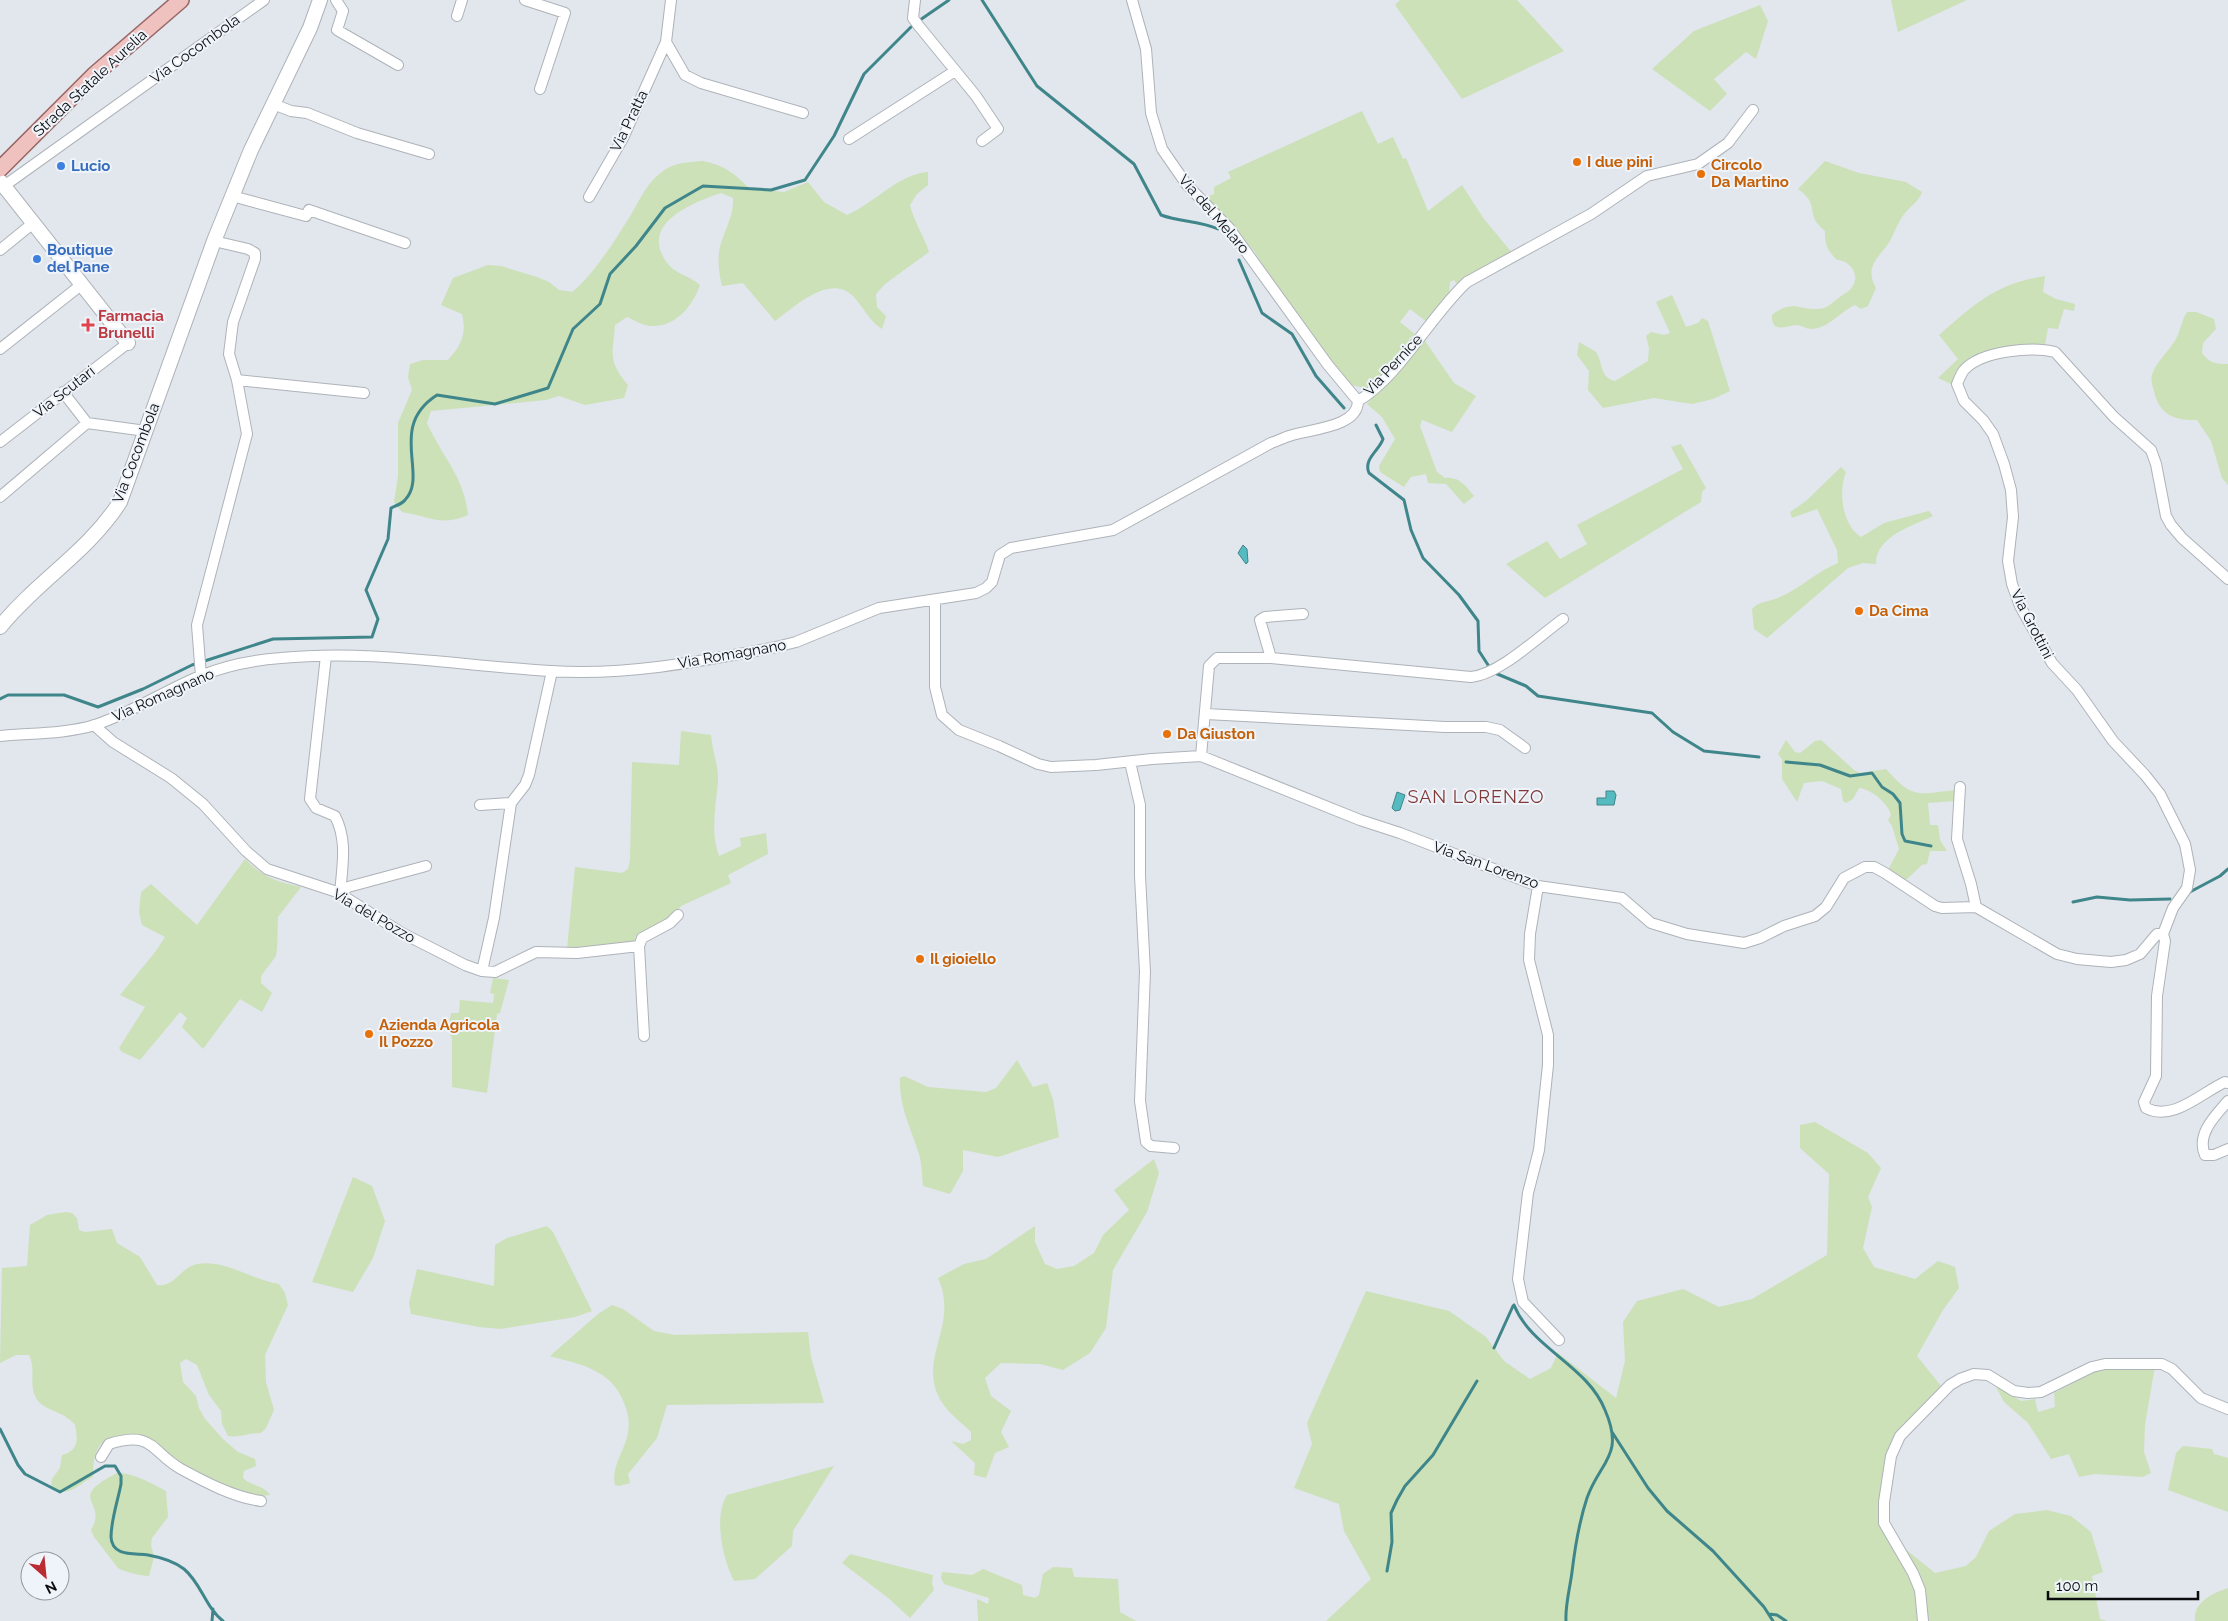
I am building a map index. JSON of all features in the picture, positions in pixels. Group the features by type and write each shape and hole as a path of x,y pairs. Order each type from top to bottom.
{"main road":[{"name":"Strada Statale Aurelia","path":"0,169 94,76 181,0"}],"street":[{"name":"Via Cocombola","path":"2,184 264,0"},
{"name":"Via Cocombola","path":"0,627 23,600 98,534 122,497 214,241 251,150 310,28 320,0"},
{"path":"336,0 343,11 337,30 398,65"},
{"path":"457,16 462,0"},
{"path":"525,0 565,13 540,89"},
{"name":"Via Pratta","path":"589,198 622,138 666,42 671,0"},
{"path":"915,0 913,18 976,96 998,129 982,141"},
{"name":"Via del Melaro","path":"1132,0 1146,49 1151,113 1162,148 1187,185 1235,236 1328,366 1358,404"},
{"path":"666,42 685,76 803,113"},
{"path":"849,139 956,72"},
{"path":"273,104 291,111 306,113 357,133 429,154"},
{"name":"Via Pernice","path":"935,600 986,588 992,582 1000,555 1011,548 1113,530 1256,450 1289,436 1334,425 1348,419 1354,414 1358,404 1407,354 1450,297 1467,282 1591,214 1647,176 1698,164 1728,144 1753,110"},
{"path":"2,184 128,343"},
{"path":"232,196 306,216 309,210 405,243"},
{"path":"0,250 32,224"},
{"path":"200,673 198,625 247,434 237,380 229,354 233,322 255,259 255,253 248,249 214,241"},
{"path":"0,348 81,285"},
{"name":"Via Scutari","path":"0,442 128,343"},
{"name":"Via Grottini","path":"2163,934 2173,908 2187,888 2190,870 2185,844 2160,794 2145,775 2112,741 2077,690 2052,663 2020,606 2012,584 2008,561 2013,517 2011,490 1993,434 1983,420 1964,401 1957,384 1964,371 1972,363 1988,356 2005,352 2042,349 2055,352 2114,416 2151,450 2156,464 2166,516 2171,525 2182,538 2228,579"},
{"path":"237,380 364,393"},
{"path":"63,392 87,423 146,431"},
{"path":"0,497 87,423"},
{"name":"Via Romagnano","path":"0,736 94,725 200,673 242,663 282,658 326,656 429,660 552,671 646,669 776,647 796,642 879,608 935,600"},
{"name":"Via San Lorenzo","path":"935,600 937,701 942,715 959,730 1044,766 1096,765 1201,756 1360,820 1400,833 1538,886 1622,898 1652,923 1665,929 1744,943 1815,916 1826,907 1844,878 1865,867 1874,868 1885,873 1935,906 1942,908 1976,907"},
{"path":"1270,658 1260,620 1265,617 1303,614"},
{"path":"1201,756 1209,666 1217,658 1270,658 1471,677 1482,676 1496,668 1562,619"},
{"path":"326,656 310,799 316,808 335,816 339,824 344,840 340,894"},
{"path":"482,971 494,918 511,802 529,775 552,671"},
{"path":"1206,714 1445,728 1486,727 1500,730 1525,748"},
{"name":"Via del Pozzo","path":"94,725 113,742 171,778 197,799 246,851 267,869 340,894 402,933 464,966 495,972 536,952 577,953 639,946"},
{"path":"1130,762 1140,805 1140,876 1145,972 1140,1101 1146,1142 1151,1146 1174,1148"},
{"path":"1960,787 1957,839 1976,907 2057,954 2077,959 2111,962 2126,960 2140,954 2157,934 2163,934 2165,941 2157,996 2156,1076 2144,1102 2146,1108 2159,1113 2168,1112 2180,1108 2211,1088 2225,1082 2228,1083"},
{"path":"480,805 511,802"},
{"path":"340,894 348,888 426,866"},
{"path":"1538,886 1530,934 1529,960 1548,1035 1548,1065 1539,1150 1528,1193 1518,1279 1523,1302 1559,1340"},
{"path":"644,1036 639,946 642,938 670,923 678,915"},
{"path":"2228,1101 2206,1130 2202,1148 2205,1155 2214,1155 2228,1149"},
{"path":"1923,1621 1920,1590 1913,1573 1884,1523 1886,1493 1892,1456 1900,1436 1960,1378 1974,1374 1988,1375 2014,1392 2028,1393 2041,1392 2092,1367 2105,1364 2162,1364 2172,1369 2201,1398 2228,1409"},
{"path":"101,1457 109,1444 137,1440 147,1442 179,1468 247,1499 261,1501"}],"green space":[{"path":"1400,0 1517,0 1564,51 1462,99 1395,5"},
{"path":"1891,0 1967,0 1898,32"},
{"path":"1760,5 1768,21 1756,59 1746,52 1714,79 1727,94 1710,111 1652,69 1694,31"},
{"path":"1362,111 1378,144 1393,137 1403,159 1406,158 1428,211 1462,185 1484,219 1513,254 1457,284 1454,280 1450,282 1449,293 1427,322 1410,309 1400,322 1416,335 1409,338 1410,342 1404,348 1404,351 1367,389 1352,385 1341,375 1288,304 1254,251 1207,197 1214,194 1214,187 1231,178 1228,172"},
{"path":"703,161 729,171 749,188 784,192 808,182 824,202 847,215 897,183 917,174 928,172 928,185 917,194 910,205 929,252 885,284 876,294 877,307 886,316 882,329 852,295 843,290 833,288 812,295 775,321 743,283 722,286 719,252 732,211 733,198 721,193 709,197 683,209 672,217 659,237 660,250 668,264 700,285 688,307 677,318 662,325 647,325 627,317 615,325 613,356 614,363 621,377 628,385 624,398 585,405 559,396 546,400 431,411 427,423 462,489 468,515 450,520 435,520 402,512 394,502 398,476 398,423 412,390 408,377 410,364 423,360 448,360 462,339 464,328 462,314 441,305 453,278 488,265 501,266 537,277 549,282 559,290 572,292 588,277 603,257 653,179 675,165"},
{"path":"1825,161 1859,173 1906,182 1922,192 1917,201 1902,217 1890,240 1873,264 1872,275 1876,288 1868,306 1861,309 1855,305 1829,323 1817,328 1809,329 1797,325 1776,327 1772,321 1772,315 1780,310 1792,306 1810,309 1826,307 1848,291 1854,283 1855,274 1853,269 1846,263 1837,260 1831,253 1826,244 1825,231 1815,219 1809,200 1798,189"},
{"path":"2045,276 2043,292 2056,299 2075,304 2074,311 2064,309 2058,329 2048,328 2045,345 2013,346 1957,372 1951,384 1938,378 1958,359 1939,335 1987,296 2013,284"},
{"path":"1672,295 1686,327 1698,323 1702,318 1708,321 1730,391 1713,399 1692,404 1654,398 1603,408 1588,390 1589,371 1577,355 1579,342 1596,352 1604,373 1615,381 1648,361 1649,348 1646,336 1651,332 1664,335 1670,333 1656,302"},
{"path":"2187,312 2196,312 2214,319 2216,329 2203,343 2202,353 2213,362 2228,364 2228,485 2222,478 2211,441 2197,420 2181,419 2164,411 2156,399 2152,384 2153,372 2177,337"},
{"path":"1423,338 1454,383 1476,396 1452,432 1422,420 1420,426 1437,472 1445,478 1458,480 1474,496 1464,504 1446,484 1428,483 1426,474 1411,477 1404,487 1380,472 1379,466 1395,439 1382,417 1367,404"},
{"path":"1681,444 1706,488 1702,492 1701,502 1545,598 1506,564 1547,541 1560,559 1587,544 1577,525 1683,469 1671,447"},
{"path":"1841,467 1846,472 1842,488 1843,507 1850,524 1861,537 1884,523 1929,511 1933,516 1906,528 1888,539 1878,554 1876,564 1863,563 1848,568 1767,638 1754,629 1752,609 1758,604 1776,599 1788,593 1823,570 1838,563 1837,550 1817,509 1792,518 1790,512 1806,501"},
{"path":"681,731 711,735 718,776 714,828 719,856 741,846 740,838 766,833 768,854 728,875 731,883 681,906 671,918 635,937 636,942 567,949 575,867 622,873 628,869 630,860 632,762 679,765"},
{"path":"1786,740 1795,752 1800,753 1815,741 1821,740 1854,770 1860,773 1886,769 1909,790 1931,793 1954,790 1956,801 1928,803 1930,825 1938,825 1940,840 1947,851 1930,851 1927,864 1922,865 1906,880 1888,870 1899,849 1892,826 1888,820 1891,815 1887,806 1874,794 1859,788 1853,799 1846,803 1843,801 1841,789 1822,781 1804,783 1797,802 1782,779 1782,759 1778,754"},
{"path":"245,859 258,871 270,878 301,887 278,917 276,956 261,976 261,983 272,993 262,1012 240,999 203,1049 182,1027 187,1018 180,1012 140,1060 122,1052 119,1048 145,1007 120,995 165,937 142,925 139,912 141,892 151,884 197,925"},
{"path":"493,978 509,980 500,1013 497,1014 487,1093 452,1087 452,1039 448,1030 451,1013 459,1013 460,1000 493,1003 494,994 490,993"},
{"path":"1017,1060 1033,1087 1047,1083 1053,1099 1059,1137 998,1157 963,1150 963,1171 950,1194 923,1186 920,1158 903,1108 900,1078 904,1076 928,1087 986,1092 996,1088"},
{"path":"1815,1122 1868,1153 1881,1168 1868,1197 1872,1207 1863,1248 1874,1267 1915,1279 1938,1261 1955,1267 1959,1288 1943,1310 1917,1356 1941,1386 1893,1440 1881,1480 1881,1516 1904,1548 1935,1573 1966,1566 1976,1557 1989,1531 2015,1514 2047,1510 2071,1516 2091,1532 2103,1572 2092,1576 2100,1619 2107,1621 1326,1621 1371,1579 1344,1531 1339,1504 1294,1488 1312,1444 1307,1423 1366,1291 1449,1311 1486,1337 1504,1361 1530,1379 1551,1368 1558,1353 1616,1398 1625,1361 1623,1322 1637,1301 1683,1289 1719,1307 1752,1299 1827,1255 1829,1174 1800,1148 1800,1125"},
{"path":"1154,1159 1159,1173 1147,1212 1113,1270 1106,1328 1090,1353 1063,1370 1040,1364 1001,1363 985,1378 991,1396 1011,1411 1001,1432 1009,1447 995,1453 986,1478 974,1475 975,1463 951,1441 963,1444 971,1440 971,1432 944,1405 935,1385 933,1371 944,1312 943,1296 938,1278 964,1264 986,1259 1035,1226 1035,1242 1045,1264 1057,1269 1074,1266 1094,1253 1103,1235 1129,1210 1114,1190"},
{"path":"353,1177 372,1186 385,1221 373,1258 353,1292 312,1282"},
{"path":"72,1213 77,1218 79,1230 85,1232 112,1229 117,1243 140,1257 157,1285 168,1283 191,1266 208,1263 218,1264 279,1284 285,1293 288,1305 265,1355 266,1382 274,1410 266,1428 261,1433 228,1436 222,1424 221,1411 209,1395 197,1365 186,1359 180,1363 183,1382 196,1396 199,1408 205,1419 238,1452 255,1459 256,1466 244,1471 243,1478 264,1489 270,1495 242,1497 222,1492 153,1444 129,1437 110,1439 100,1446 95,1457 93,1477 68,1491 57,1489 51,1485 52,1479 60,1468 62,1455 72,1451 76,1444 75,1425 71,1420 38,1401 33,1390 32,1366 29,1355 16,1355 0,1363 2,1268 27,1266 30,1225 47,1215"},
{"path":"547,1226 553,1232 592,1311 575,1317 501,1329 479,1327 411,1314 409,1303 417,1269 494,1286 495,1245 507,1238"},
{"path":"612,1305 623,1309 654,1331 675,1335 808,1332 811,1357 824,1403 667,1405 657,1438 628,1474 630,1483 619,1486 615,1485 615,1473 627,1437 629,1424 626,1407 618,1392 603,1376 584,1366 550,1356 598,1314"},
{"path":"2155,1366 2145,1425 2144,1452 2151,1473 2143,1477 2095,1474 2079,1477 2069,1454 2051,1459 2028,1423 2004,1402 1995,1385 2021,1401 2035,1399 2038,1412 2055,1407 2054,1393 2096,1371"},
{"path":"2183,1446 2212,1449 2214,1454 2228,1458 2228,1512 2168,1490 2176,1453"},
{"path":"834,1466 793,1531 792,1546 755,1579 734,1581 726,1562 720,1526 723,1504 727,1495"},
{"path":"117,1473 135,1476 166,1491 168,1517 152,1538 151,1545 154,1557 149,1576 133,1574 118,1568 94,1537 91,1530 95,1520 95,1512 90,1495 93,1489 101,1482"},
{"path":"850,1554 933,1575 932,1583 934,1590 910,1618 887,1597 842,1563"},
{"path":"1053,1567 1072,1568 1074,1577 1118,1579 1120,1612 1136,1621 978,1621 977,1599 988,1604 989,1598 944,1584 941,1578 942,1572 972,1575 983,1569 1022,1585 1023,1595 1035,1598 1039,1595 1043,1574"},
{"path":"2228,1588 2228,1621 2195,1621 2197,1609 2205,1599"}],"water":[{"path":"1243,545 1247,549 1248,562 1246,564 1238,553"},
{"path":"1606,791 1614,791 1616,795 1614,805 1597,805 1597,798 1606,798"},
{"path":"1397,792 1405,795 1400,810 1395,811 1392,808"}],"waterway":[{"path":"920,20 949,0"},
{"path":"982,0 1037,86 1134,164 1161,215 1204,224 1218,229"},
{"path":"0,699 8,695 64,695 98,707 143,689 192,665 273,639 372,637 378,619 366,590 388,539 391,508 404,501 411,490 413,478 411,436 414,421 422,408 437,395 495,404 548,388 573,329 600,304 610,274 636,246 665,208 703,186 771,190 805,180 834,136 864,74 911,27"},
{"path":"1239,260 1262,313 1292,334 1316,376 1344,408"},
{"path":"1376,425 1383,439 1368,463 1369,473 1404,500 1411,530 1423,558 1459,595 1478,621 1479,651 1490,668"},
{"path":"1495,673 1526,686 1538,696 1652,713 1673,732 1704,751 1759,757"},
{"path":"1786,762 1820,765 1850,776 1872,773 1882,787 1893,794 1900,803 1902,834 1905,841 1931,846"},
{"path":"2188,893 2220,876 2228,869"},
{"path":"2073,902 2097,897 2130,900 2170,899"},
{"path":"1514,1305 1522,1320 1533,1333 1573,1368 1597,1394 1611,1425 1612,1448 1592,1485 1580,1525 1567,1603 1566,1621"},
{"path":"1494,1348 1513,1306"},
{"path":"1387,1571 1392,1542 1391,1513 1397,1500 1405,1486 1433,1455 1477,1381"},
{"path":"0,1429 18,1465 25,1474 60,1492 105,1466 115,1466 121,1476 111,1530 112,1543 115,1548 125,1553 157,1557 180,1566 195,1581 212,1609 223,1621"},
{"path":"1612,1432 1648,1488 1667,1511 1713,1551 1764,1607 1773,1621"},
{"path":"212,1621 213,1609"},
{"path":"1769,1614 1777,1615 1786,1621"}],"place":[{"name":"I due pini","path":"1577,162"},
{"name":"Lucio","path":"61,166"},
{"name":"Circolo Da Martino","path":"1701,174"},
{"name":"Boutique del Pane","path":"37,259"},
{"name":"Farmacia Brunelli","path":"88,325"},
{"name":"Da Cima","path":"1859,611"},
{"name":"Da Giuston","path":"1167,734"},
{"name":"Il gioiello","path":"920,959"},
{"name":"Azienda Agricola Il Pozzo","path":"369,1034"}],"district":[{"name":"SAN LORENZO","path":"1476,796"}]}
